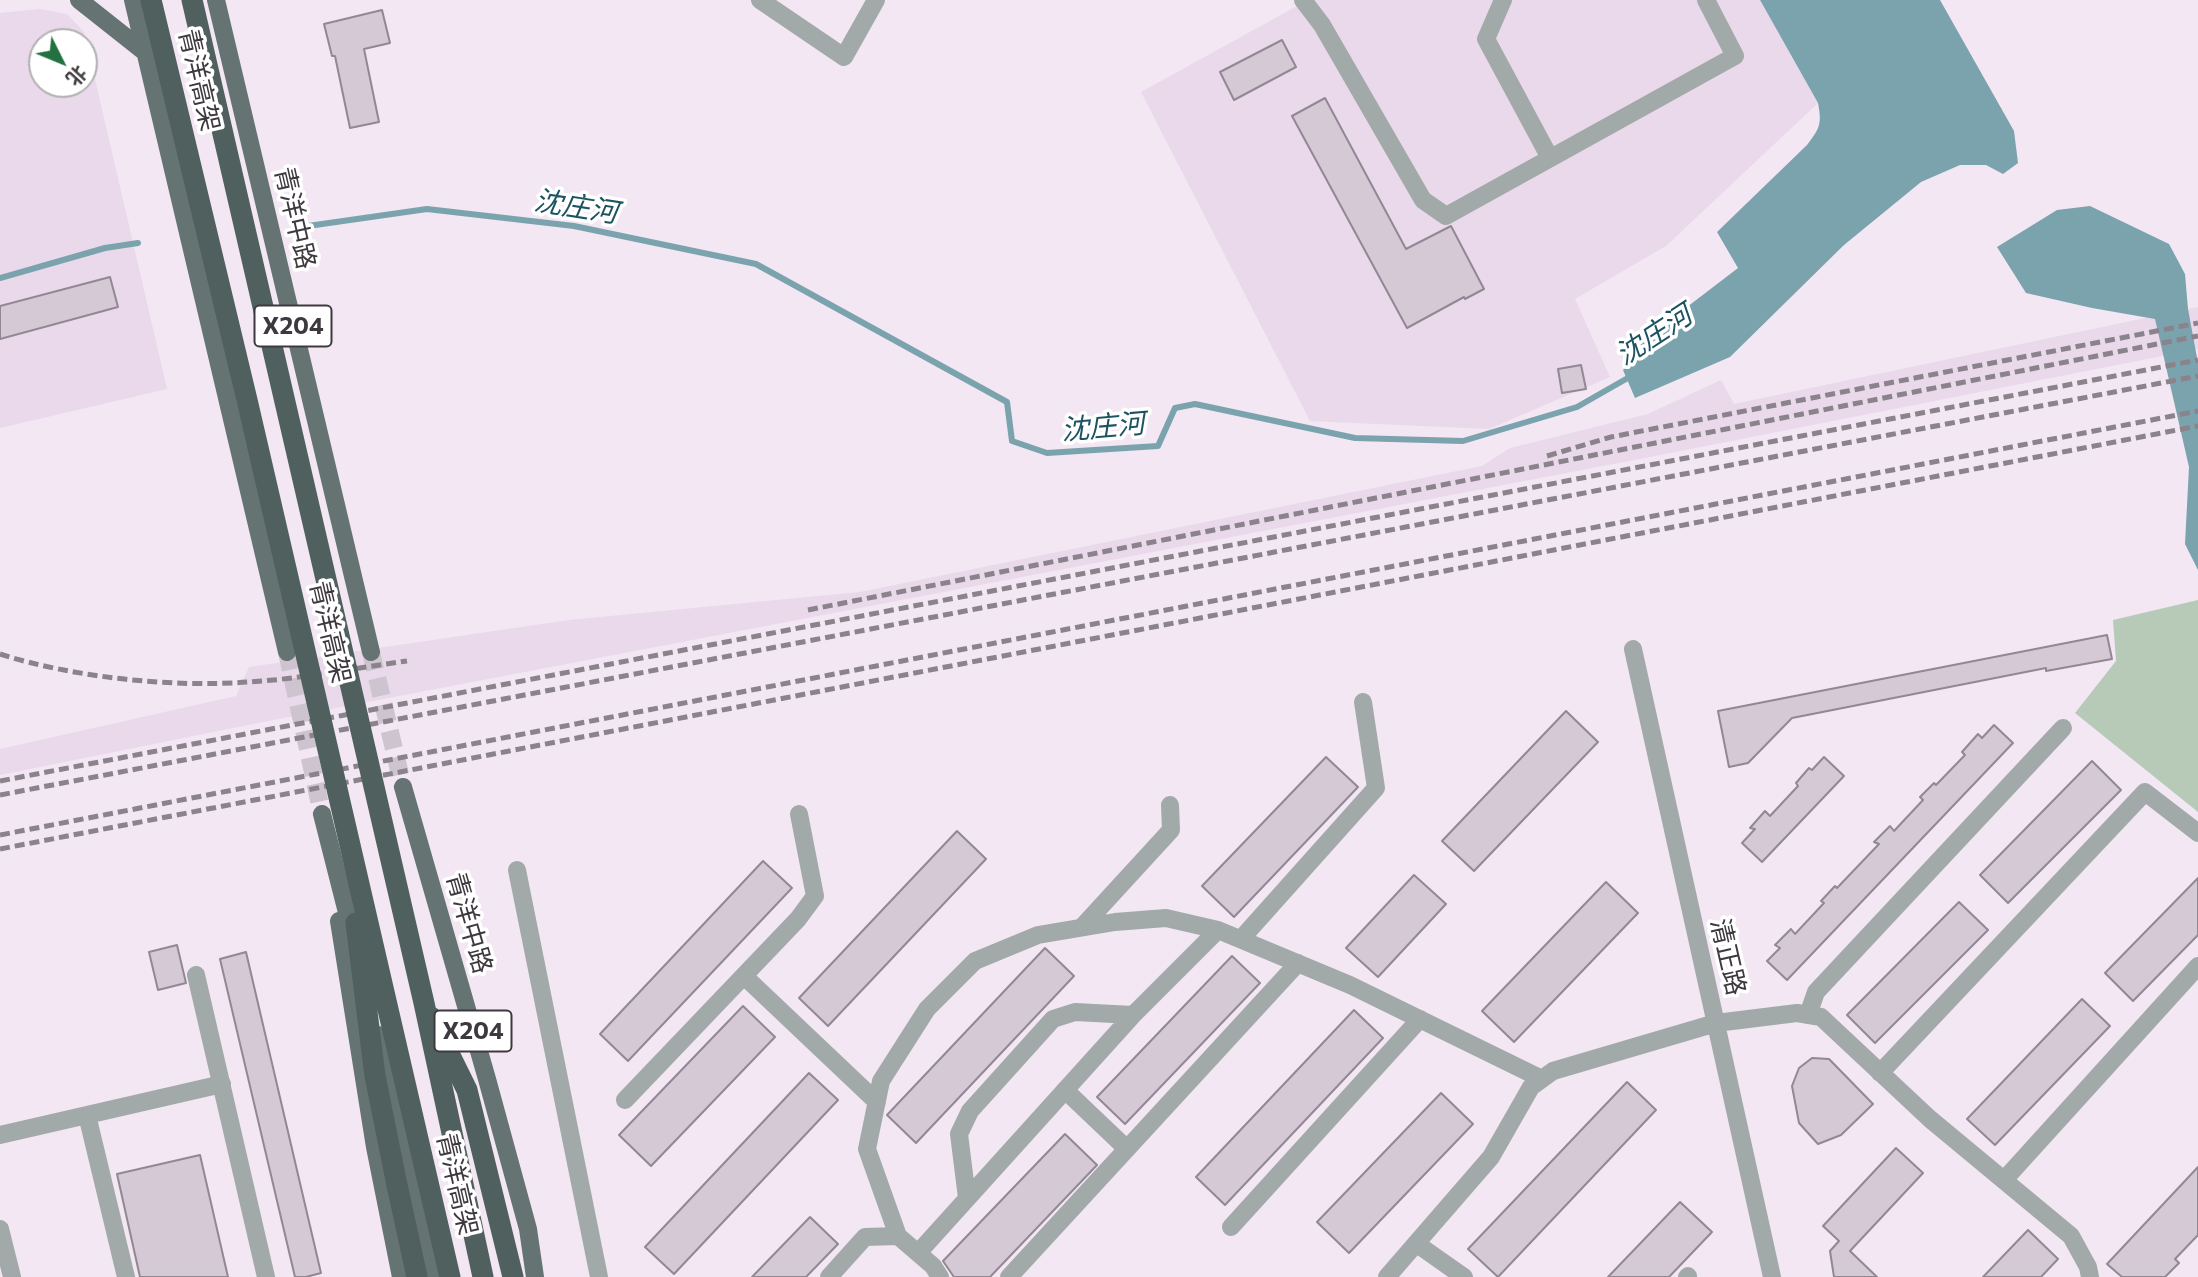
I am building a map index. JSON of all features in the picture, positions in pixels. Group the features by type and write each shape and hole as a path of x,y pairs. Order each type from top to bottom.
{"highway":[{"name":"青洋高架","path":"151,0 450,1277"},
{"name":"青洋高架","path":"192,0 424,1003 483,1277"},
{"path":"343,813 374,1076 417,1277"},
{"path":"424,1003 467,1090 513,1277"}],"main road":[{"path":"79,0 146,52"},
{"name":"X204","path":"133,0 287,652"},
{"name":"青洋中路","path":"216,0 371,652"},
{"path":"220,20 226,0"},
{"name":"青洋中路","path":"403,788 528,1229 536,1277"},
{"path":"401,1277 374,1147 322,814 413,1172 436,1277"},
{"path":"528,1229 546,1277"}],"street":[{"path":"760,0 844,57 876,0"},
{"path":"1303,0 1322,25 1423,200 1446,216 1735,55 1706,0"},
{"path":"1503,0 1486,39 1550,158"},
{"name":"清正路","path":"1633,649 1772,1277"},
{"path":"1241,939 1376,788 1363,702"},
{"path":"1808,1015 1816,992 2063,728"},
{"path":"1880,1073 2145,792 2198,832"},
{"path":"1082,928 1171,830 1170,805"},
{"path":"625,1100 798,919 815,896 799,814"},
{"path":"517,870 599,1277"},
{"path":"940,1277 933,1266 898,1236 867,1149 881,1081 927,1009 975,961 1038,934 1115,922 1166,918 1217,930 1350,985 1542,1079"},
{"path":"918,1252 1133,1015 1217,930"},
{"path":"1009,1277 1298,963"},
{"path":"2004,1180 2198,966"},
{"path":"196,975 266,1277"},
{"path":"744,976 877,1102"},
{"path":"967,1198 959,1134 970,1111 1053,1019 1075,1012 1133,1015"},
{"path":"1387,1277 1491,1157 1531,1087 1553,1071 1716,1023 1797,1013 1821,1017 1930,1119 2071,1236 2088,1267 2090,1277"},
{"path":"1231,1227 1420,1019"},
{"path":"0,1135 222,1084"},
{"path":"1065,1090 1127,1149"},
{"path":"87,1115 126,1277"},
{"path":"0,1229 12,1277"},
{"path":"829,1277 865,1237 898,1236"},
{"path":"1417,1244 1464,1277"}],"shaded area":[{"path":"1308,0 1760,0 1818,103 1666,246 1575,299 1610,377 1489,429 1310,421 1141,92"},
{"path":"40,9 67,14 80,28 28,28 28,98 98,98 98,92 167,389 0,428 0,13"},
{"path":"2198,307 2198,349 0,775 0,749 236,696 249,667 569,620 860,592 1482,466 1510,448 1648,414 1721,380 1734,404"}],"green space":[{"path":"2198,600 2198,812 2075,713 2116,661 2113,620"}],"water":[{"path":"1760,0 1940,0 2014,131 2018,163 2003,174 1986,165 1960,165 1921,182 1844,245 1730,357 1635,398 1623,370 1643,354 1640,343 1738,268 1717,232 1807,145 1819,126 1818,103"},
{"path":"2090,206 2169,244 2185,274 2198,363 2198,570 2185,544 2189,467 2155,319 2026,293 1997,247 2057,210"}],"building":[{"path":"382,10 390,43 364,49 379,122 350,128 335,56 332,56 324,24"},
{"path":"1282,40 1296,67 1234,100 1220,72"},
{"path":"1325,98 1406,249 1451,226 1484,289 1407,328 1292,116"},
{"path":"110,277 118,307 0,339 0,306"},
{"path":"1581,365 1586,389 1562,393 1558,369"},
{"path":"2107,635 2112,659 2046,671 2046,668 1792,718 1748,763 1729,767 1718,711"},
{"path":"1566,711 1598,742 1474,871 1442,841"},
{"path":"1994,725 2013,743 1787,980 1767,961 1780,948 1775,945 1791,929 1795,934 1824,903 1821,901 1835,886 1837,888 1879,844 1874,842 1890,826 1894,831 1923,800 1920,797 1934,783 1936,785 1965,755 1962,752 1978,734 1982,738"},
{"path":"1326,757 1358,787 1234,917 1202,886"},
{"path":"1824,757 1844,776 1762,862 1742,843 1755,829 1750,828 1765,811 1770,816 1798,786 1796,783 1809,768 1812,770"},
{"path":"2092,761 2121,790 2008,903 1980,875"},
{"path":"957,831 986,859 828,1026 799,998"},
{"path":"763,861 792,888 628,1061 600,1034"},
{"path":"1414,875 1446,904 1378,977 1346,948"},
{"path":"2198,878 2198,935 2133,1001 2105,973"},
{"path":"1606,882 1638,913 1514,1042 1482,1011"},
{"path":"1959,902 1988,930 1875,1043 1847,1015"},
{"path":"177,945 186,983 158,990 149,952"},
{"path":"1045,948 1074,976 916,1143 887,1115"},
{"path":"246,952 321,1273 306,1277 295,1277 220,959"},
{"path":"1232,956 1260,983 1125,1124 1097,1097"},
{"path":"2082,999 2110,1026 1995,1145 1967,1119"},
{"path":"743,1006 775,1037 651,1166 619,1135"},
{"path":"1354,1010 1383,1038 1225,1205 1196,1177"},
{"path":"1812,1058 1829,1059 1873,1104 1841,1135 1818,1144 1799,1123 1792,1086 1799,1068"},
{"path":"809,1073 838,1100 674,1274 645,1247"},
{"path":"1627,1082 1656,1110 1498,1277 1468,1249"},
{"path":"1441,1093 1473,1124 1349,1253 1317,1222"},
{"path":"1065,1134 1097,1165 990,1277 954,1277 943,1261"},
{"path":"1896,1148 1923,1173 1850,1251 1877,1277 1834,1277 1830,1251 1839,1241 1823,1226"},
{"path":"200,1155 228,1277 140,1277 117,1174"},
{"path":"2198,1167 2198,1235 2175,1259 2179,1263 2165,1277 2122,1277 2107,1264"},
{"path":"1680,1202 1712,1232 1669,1277 1608,1277"},
{"path":"810,1217 838,1244 806,1277 752,1277"},
{"path":"2028,1230 2058,1259 2041,1277 1983,1277"}],"waterway":[{"name":"沈庄河","path":"301,227 427,209 574,226 756,264 1007,402 1012,441 1047,453 1158,446 1175,408 1195,404 1355,438 1463,441 1577,407 1633,375"},
{"name":"沈庄河","path":"0,278 105,248 138,243"}],"tunnel":[{"path":"287,652 322,814"},
{"path":"371,652 403,787"}],"railway":[{"path":"1547,456 1611,437 2198,323"},
{"path":"808,610 2198,336"},
{"path":"0,781 2198,360"},
{"path":"0,795 2198,376"},
{"path":"0,835 2198,411"},
{"path":"0,849 2198,426"},
{"path":"0,654 90,675 188,683 268,681 407,661"}]}
